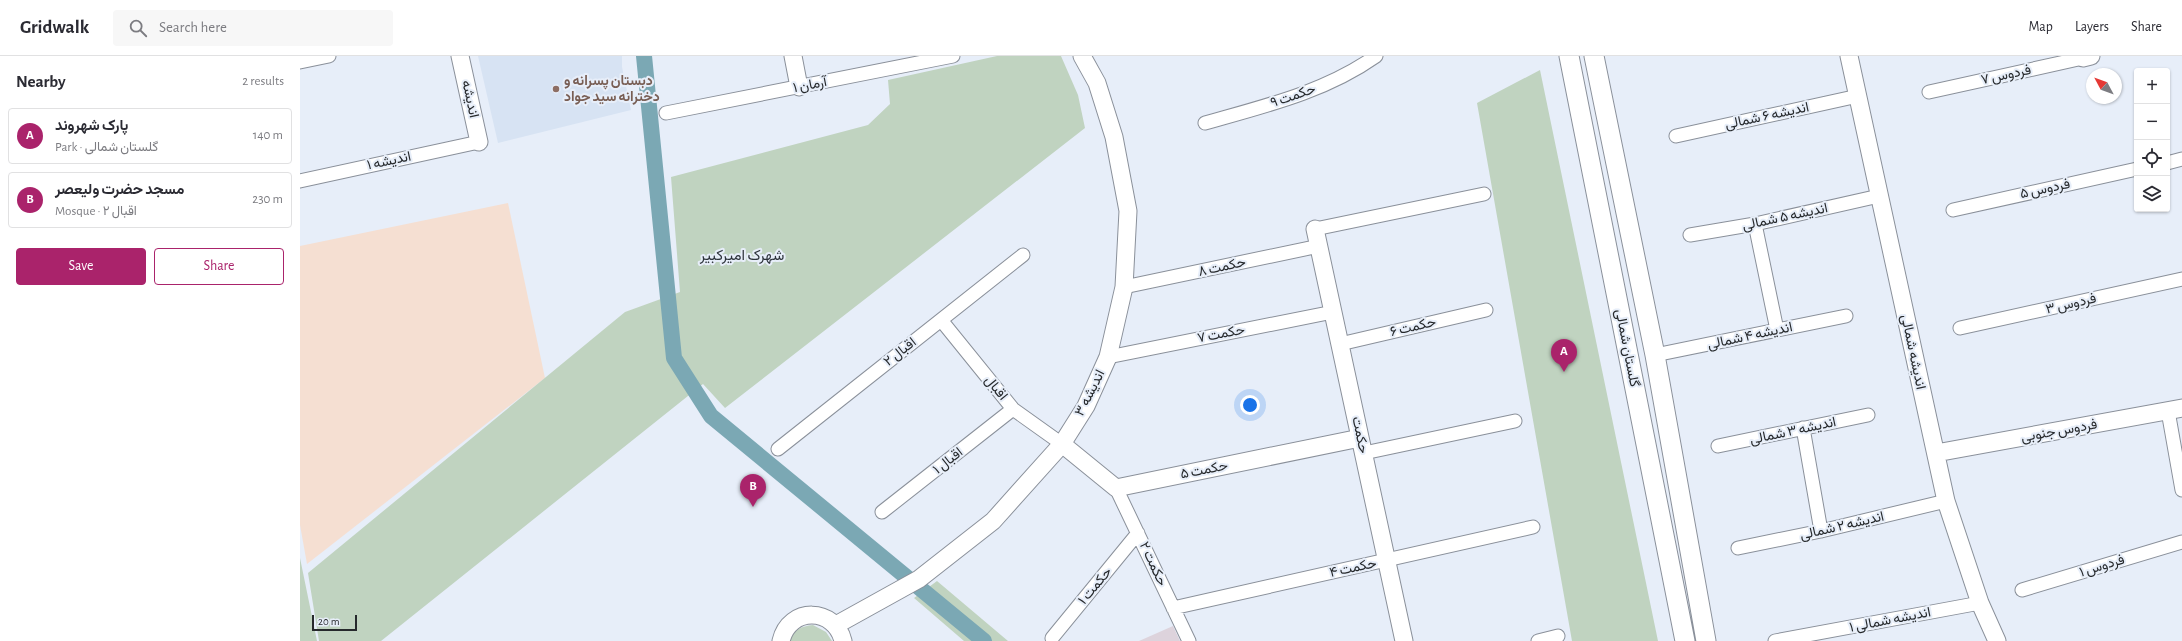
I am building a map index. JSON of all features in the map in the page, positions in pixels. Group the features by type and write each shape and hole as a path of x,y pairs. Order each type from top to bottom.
{"main road":[{"name":"گلستان شمالی","path":"1569,56 1685,641"},
{"name":"گلستان شمالی","path":"1594,56 1655,355 1706,641"}],"street":[{"path":"300,62 329,56"},
{"name":"اندیشه","path":"460,56 479,142"},
{"path":"793,56 799,87"},
{"name":"آرمان ۱","path":"666,113 953,56"},
{"name":"اندیشه ۳","path":"836,625 919,579 993,521 1062,444 1086,406 1108,357 1124,287 1128,211 1114,136 1097,83 1082,56"},
{"name":"حکمت ۹","path":"1205,123 1301,96 1355,71 1376,56"},
{"name":"اندیشه شمالی","path":"1850,56 1946,501 1980,603 1997,641"},
{"name":"فردوس ۷","path":"1929,92 2086,57"},
{"name":"اندیشه ۶ شمالی","path":"1676,136 1858,96"},
{"name":"اندیشه ۱","path":"300,181 479,142"},
{"path":"2170,162 2182,159"},
{"name":"فردوس ۵","path":"1953,210 2134,170"},
{"path":"1315,229 1484,194"},
{"name":"اندیشه ۵ شمالی","path":"1690,235 1755,224 1879,196"},
{"path":"1755,224 1777,330"},
{"name":"حکمت","path":"1315,229 1404,641"},
{"name":"حکمت ۸","path":"1124,287 1319,246"},
{"name":"اقبال ۲","path":"778,449 1023,255"},
{"name":"فردوس ۳","path":"1960,328 2182,279"},
{"name":"حکمت ۶","path":"1340,344 1486,310"},
{"name":"حکمت ۷","path":"1108,357 1333,312"},
{"name":"اندیشه ۴ شمالی","path":"1655,355 1846,316"},
{"name":"اقبال","path":"942,320 1013,409 1062,444"},
{"name":"اقبال ۱","path":"882,512 1013,409"},
{"path":"2175,410 2182,490"},
{"name":"فردوس جنوبی","path":"1936,452 2175,410"},
{"name":"اندیشه ۳ شمالی","path":"1718,446 1868,416"},
{"name":"حکمت ۵","path":"1116,488 1514,420"},
{"path":"1802,428 1821,531"},
{"path":"1062,444 1116,488"},
{"name":"حکمت ۲","path":"1116,488 1189,641"},
{"name":"اندیشه ۲ شمالی","path":"1738,548 1821,531 1946,501"},
{"name":"حکمت ۴","path":"1174,608 1533,527"},
{"name":"حکمت ۱","path":"1052,638 1138,533"},
{"name":"فردوس ۱","path":"2022,590 2182,542"},
{"name":"اندیشه شمالی ۱","path":"1775,641 1980,603"},
{"path":"781,641 786,628 792,622 806,615 823,616 836,625 844,641"},
{"path":"1538,641 1558,636"}],"shaded area":[{"name":"دبستان پسرانه و دخترانه سید جواد","path":"478,56 622,56 622,67 631,110 498,143"},
{"path":"508,203 545,378 307,564 300,525 300,246"}],"green space":[{"path":"997,56 1061,56 1078,95 1085,128 725,408 703,384 381,641 319,641 308,573 625,312 680,292 671,177 868,125 890,104 888,80"},
{"path":"1540,70 1658,641 1572,641 1477,103"},
{"path":"300,558 317,641 300,641"},
{"path":"937,581 1008,641 964,641 914,598"},
{"path":"813,625 826,632 832,641 789,641 798,629"}],"building":[{"path":"1173,626 1180,641 1139,641"}],"waterway":[{"path":"644,56 674,358 711,416 984,641"}],"place":[{"name":"دبستان پسرانه و دخترانه سید جواد","path":"556,89"},
{"name":"پارک شهروند","path":"1564,372"},
{"name":"مسجد حضرت ولیعصر","path":"753,507"}],"district":[{"name":"شهرک امیرکبیر","path":"742,255"}]}
